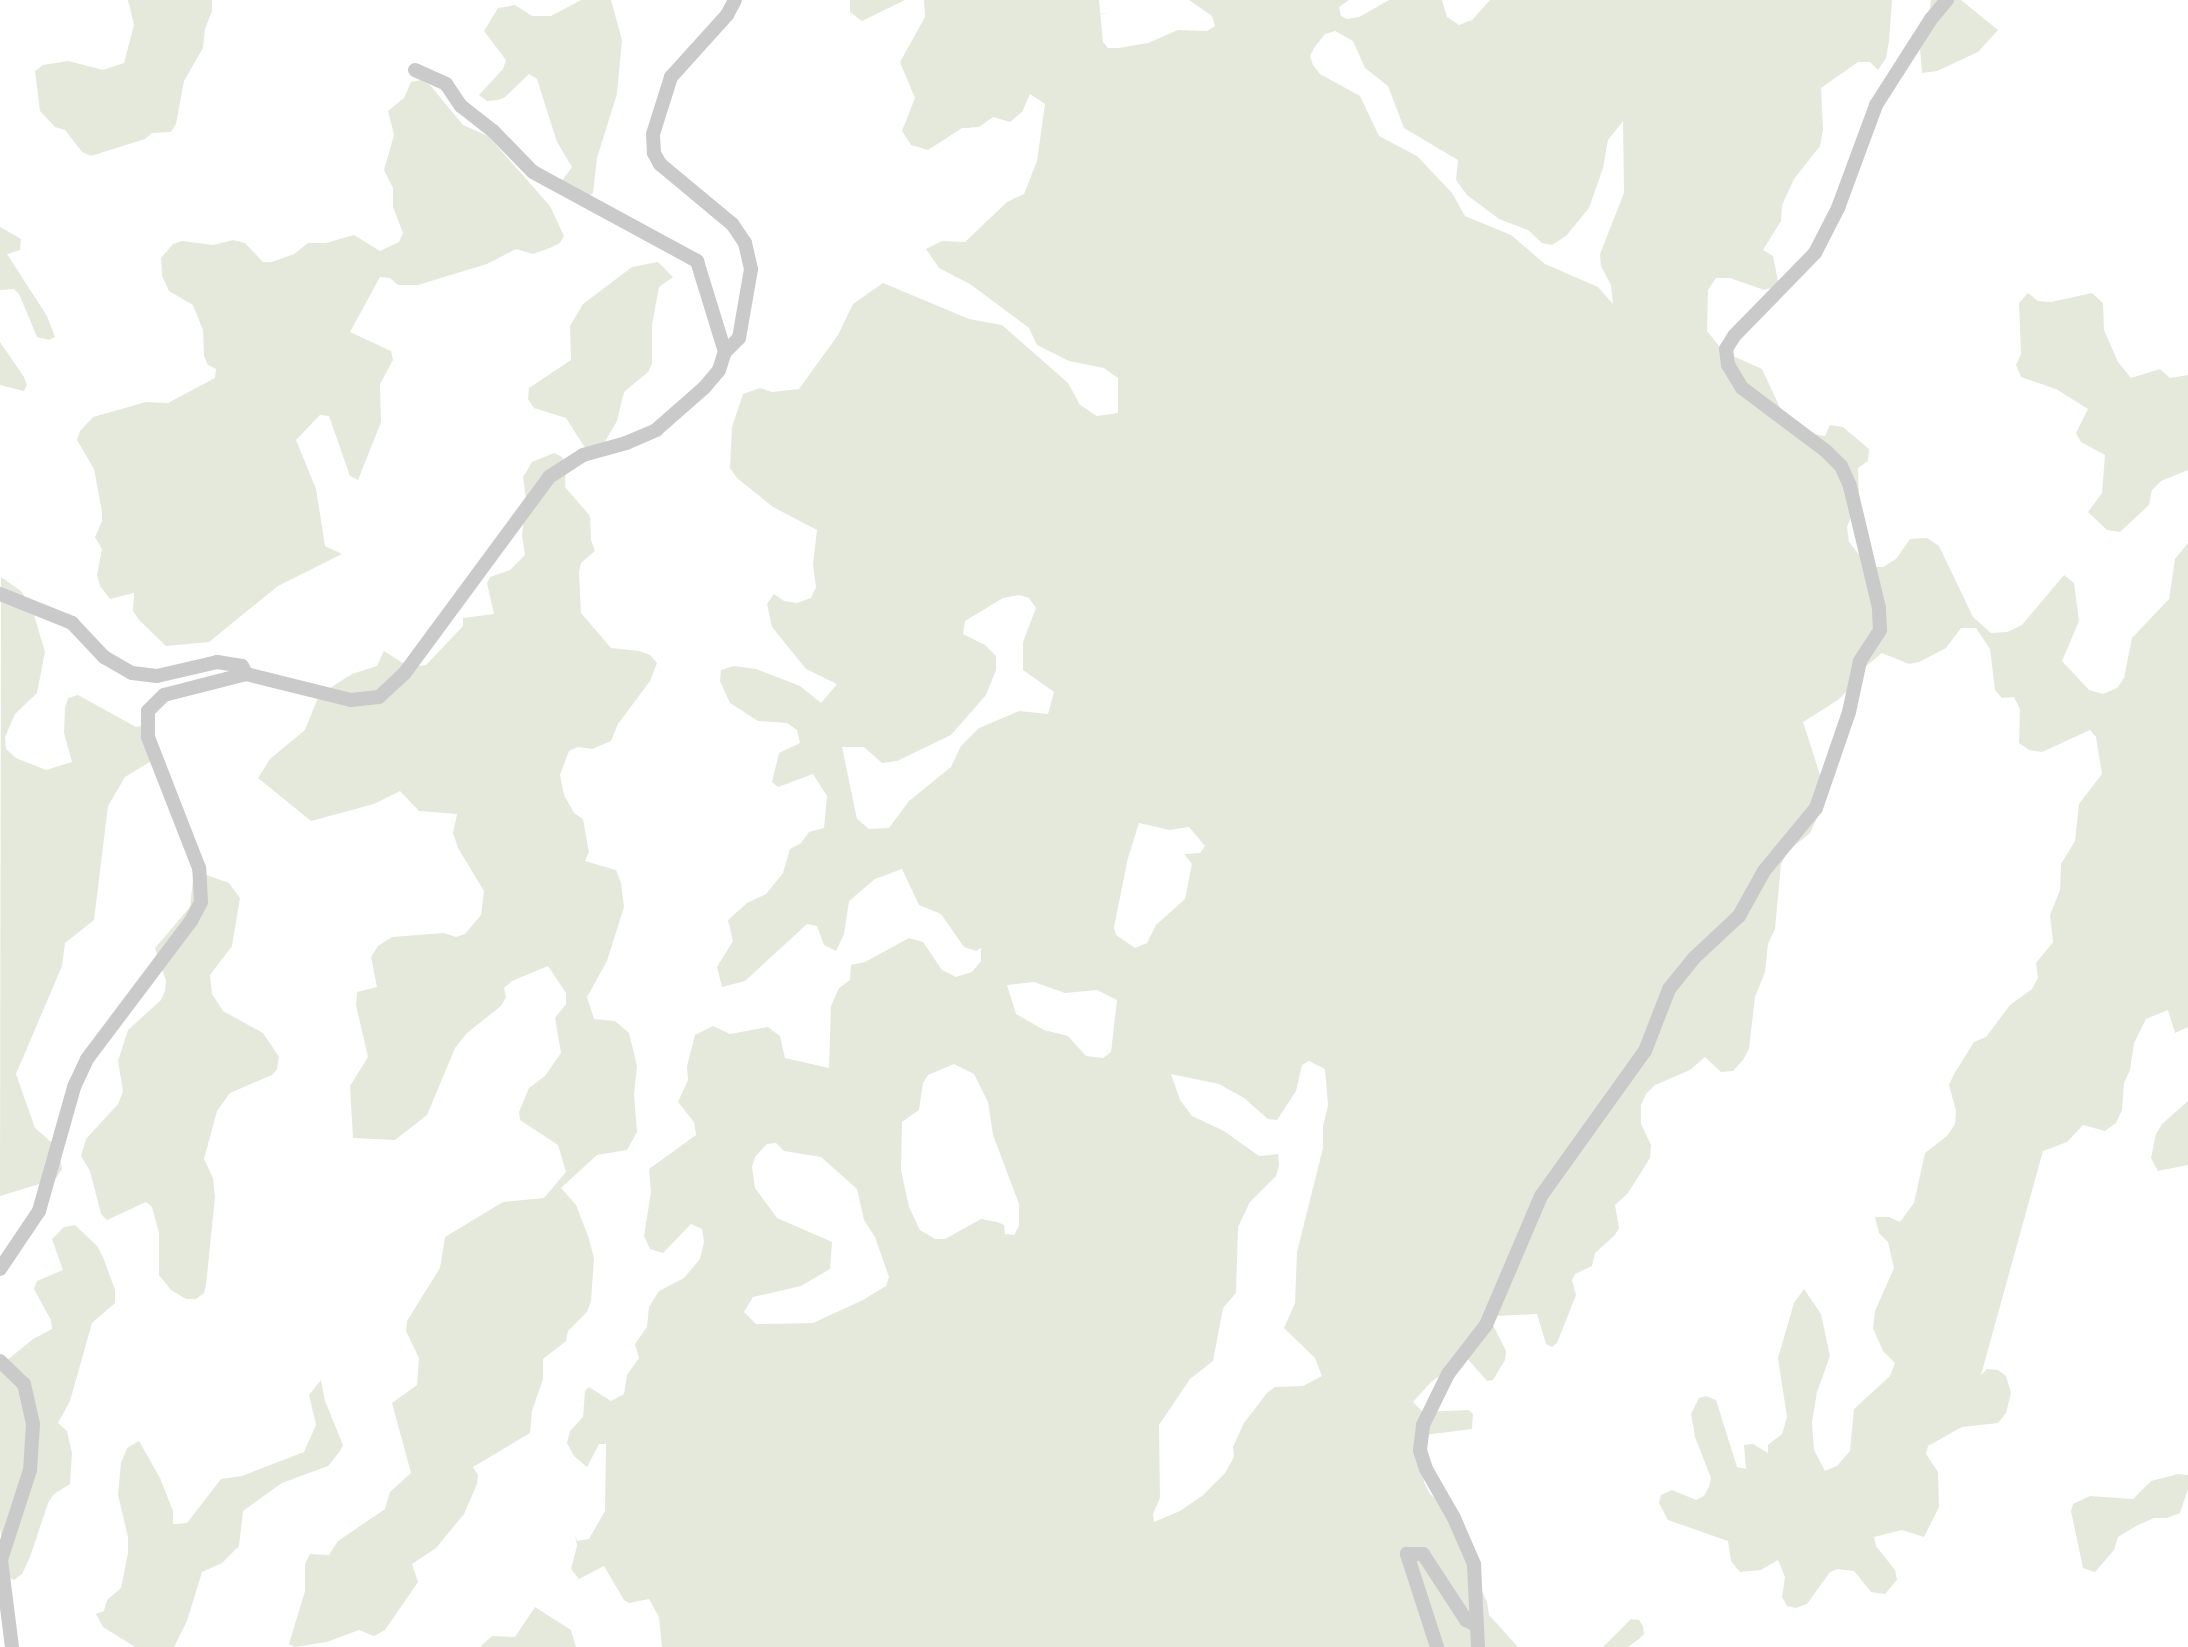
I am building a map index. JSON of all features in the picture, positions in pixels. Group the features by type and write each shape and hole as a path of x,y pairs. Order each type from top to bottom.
{"street":[{"path":"0,1269 39,1211 74,1087 87,1059 191,921 201,902 199,868 148,737 148,711 164,695 246,674 351,700 379,697 404,674 549,477 583,455 626,443 656,430 704,388 719,370 725,352 739,338 751,269 745,243 732,224 660,164 654,153 653,134 671,77 727,15 735,0"},
{"path":"1478,1647 1474,1624 1478,1589 1474,1564 1454,1518 1426,1469 1420,1450 1423,1425 1448,1374 1486,1325 1541,1196 1645,1051 1669,989 1694,958 1739,916 1764,871 1816,808 1849,712 1860,661 1880,630 1879,608 1850,486 1841,466 1826,451 1742,388 1728,365 1726,349 1734,336 1815,253 1838,208 1876,105 1931,19 1947,0"},
{"path":"415,70 446,84 461,106 493,131 533,172 697,261 725,352"},
{"path":"0,594 72,623 104,657 132,673 157,676 217,662 242,666 246,674"},
{"path":"0,1361 24,1384 33,1424 30,1470 1,1560 12,1647"},
{"path":"1437,1647 1407,1554 1423,1554 1466,1620 1474,1624"}],"shaded area":[{"path":"128,0 212,0 212,11 205,29 203,48 184,81 176,124 171,132 152,133 145,139 91,156 82,152 65,130 55,127 40,111 35,71 43,65 68,61 103,70 124,63 134,25"},
{"path":"581,0 611,0 622,40 617,94 597,158 593,193 585,199 561,182 572,167 557,142 537,79 529,74 498,100 487,101 479,95 503,69 506,60 484,31 498,8 515,5 532,16 551,16"},
{"path":"850,0 905,0 862,21 850,12"},
{"path":"924,0 1099,0 1103,42 1108,48 1119,48 1148,43 1178,30 1207,31 1215,26 1212,16 1189,0 1349,0 1339,7 1341,16 1347,19 1359,17 1389,0 1442,0 1447,17 1459,25 1472,20 1490,0 1892,0 1886,58 1878,70 1870,62 1858,62 1821,88 1823,130 1820,146 1794,179 1782,205 1781,221 1763,250 1773,256 1779,286 1764,290 1730,278 1716,278 1708,290 1707,331 1724,352 1762,369 1781,410 1812,434 1825,436 1830,425 1843,427 1869,449 1868,461 1858,468 1859,498 1847,527 1849,542 1869,567 1883,567 1896,559 1910,539 1927,538 1939,546 1973,617 1991,633 2007,632 2022,625 2064,575 2074,583 2079,621 2062,661 2089,690 2103,694 2117,688 2124,678 2132,638 2169,599 2175,559 2188,543 2188,1027 2175,1033 2168,1010 2146,1019 2134,1043 2130,1070 2124,1083 2122,1110 2116,1123 2105,1131 2083,1125 2067,1142 2043,1151 1981,1375 1987,1369 1998,1370 2006,1376 2011,1393 2006,1413 1998,1423 1962,1427 1928,1446 1926,1454 1938,1472 1939,1507 1924,1537 1902,1530 1874,1537 1876,1546 1895,1570 1897,1580 1885,1594 1871,1592 1854,1571 1837,1569 1830,1572 1807,1604 1796,1608 1787,1606 1782,1597 1785,1577 1778,1560 1761,1570 1740,1572 1731,1561 1728,1541 1668,1520 1659,1503 1661,1495 1672,1490 1696,1500 1704,1496 1709,1487 1711,1478 1695,1437 1691,1414 1699,1398 1706,1396 1716,1400 1737,1467 1746,1469 1744,1445 1753,1444 1768,1453 1768,1445 1782,1434 1787,1417 1778,1358 1794,1303 1804,1289 1821,1314 1830,1356 1817,1392 1812,1422 1814,1450 1825,1471 1837,1466 1850,1451 1854,1409 1890,1376 1895,1363 1883,1351 1873,1328 1875,1311 1894,1268 1888,1242 1879,1233 1875,1217 1889,1217 1900,1222 1914,1203 1925,1153 1947,1136 1955,1124 1956,1111 1949,1085 1954,1074 1974,1042 1986,1037 2010,1005 2032,989 2038,978 2036,963 2053,942 2050,915 2060,890 2061,864 2075,841 2079,804 2102,774 2096,737 2090,730 2042,752 2029,750 2019,743 2020,709 2014,697 2002,698 1995,690 1990,649 1976,628 1961,628 1946,648 1919,662 1909,664 1882,653 1859,672 1852,686 1838,700 1803,722 1821,778 1819,814 1810,833 1788,851 1781,864 1775,929 1768,944 1765,972 1755,997 1749,1049 1743,1060 1733,1071 1721,1072 1705,1057 1690,1070 1655,1085 1646,1094 1641,1105 1641,1124 1651,1145 1650,1158 1628,1193 1615,1205 1619,1228 1615,1235 1595,1253 1592,1266 1575,1274 1572,1280 1576,1295 1557,1343 1552,1347 1546,1344 1537,1314 1496,1316 1492,1323 1506,1351 1505,1360 1493,1380 1487,1381 1466,1357 1431,1382 1413,1402 1423,1412 1468,1410 1473,1414 1472,1429 1417,1436 1424,1482 1430,1494 1443,1506 1487,1602 1489,1615 1518,1647 662,1647 659,1617 649,1599 629,1603 624,1600 604,1566 579,1579 571,1569 577,1546 575,1534 577,1541 589,1539 605,1511 606,1444 599,1444 587,1467 574,1456 567,1443 570,1431 583,1417 585,1391 589,1387 611,1401 624,1394 627,1375 639,1358 635,1344 647,1327 649,1307 659,1291 684,1278 700,1259 704,1242 702,1229 691,1224 663,1253 650,1249 644,1236 651,1192 649,1169 696,1135 694,1122 678,1102 688,1080 687,1066 695,1035 713,1026 730,1034 768,1027 780,1036 785,1058 829,1068 831,1006 839,988 850,980 851,965 865,962 909,938 923,942 942,970 956,977 972,972 981,961 981,948 976,951 964,947 941,914 919,905 902,869 875,879 849,901 844,934 836,951 824,945 817,926 807,924 745,981 722,987 717,967 733,941 728,920 747,903 766,894 783,873 790,849 801,843 809,832 824,828 827,796 813,774 778,787 772,782 779,753 800,743 797,730 787,723 758,721 730,703 720,681 721,670 734,666 756,669 800,686 821,703 837,684 806,669 772,627 767,604 774,594 784,601 797,603 811,598 816,587 813,565 817,530 773,507 737,478 730,468 732,427 743,394 760,388 772,392 799,389 838,335 853,304 883,283 969,319 1002,325 1068,383 1080,405 1097,416 1118,413 1118,378 1104,368 1069,361 1037,345 1029,328 970,284 939,268 926,249 942,241 965,242 1007,202 1024,194 1037,161 1045,104 1030,94 1022,112 1010,122 993,117 979,127 962,128 928,150 911,145 902,131 915,98 900,62 925,17","holes":["1335,31 1353,41 1365,68 1388,86 1404,128 1458,160 1456,180 1467,195 1499,219 1528,230 1542,243 1552,245 1566,236 1589,208 1603,168 1608,140 1623,121 1624,193 1600,254 1601,266 1611,285 1613,304 1598,287 1545,264 1511,235 1465,216 1452,193 1417,156 1379,136 1360,96 1320,74 1313,65 1310,56 1325,34","1019,595 1029,598 1036,608 1023,642 1023,670 1054,692 1048,714 1019,711 979,728 961,746 951,767 909,801 889,828 869,829 857,819 842,747 864,747 882,763 897,761 951,735 986,695 996,670 996,656 985,645 963,634 965,621 1003,598","1139,823 1170,830 1189,827 1205,846 1200,853 1184,854 1192,864 1185,899 1156,925 1147,943 1135,948 1116,935 1114,927 1128,858","1034,982 1065,993 1097,990 1117,1000 1111,1052 1103,1058 1086,1056 1068,1036 1044,1030 1016,1014 1007,985","1309,1061 1325,1069 1328,1105 1323,1126 1323,1148 1297,1252 1295,1303 1284,1328 1315,1358 1322,1376 1303,1386 1275,1387 1267,1393 1244,1423 1233,1447 1234,1457 1225,1473 1202,1496 1180,1511 1154,1522 1153,1514 1160,1498 1159,1425 1190,1379 1213,1361 1223,1308 1236,1293 1238,1227 1250,1202 1276,1176 1279,1165 1278,1154 1259,1156 1224,1131 1192,1116 1180,1100 1171,1074 1219,1084 1244,1098 1268,1119 1277,1120 1296,1091 1302,1065","954,1064 974,1074 988,1102 993,1135 1019,1204 1019,1226 1014,1235 1005,1234 1004,1225 981,1219 945,1239 935,1239 920,1230 909,1207 901,1170 902,1122 919,1110 923,1083 928,1075","776,1143 784,1151 821,1157 857,1189 864,1220 875,1237 889,1277 886,1286 813,1323 756,1324 744,1312 753,1297 801,1286 830,1269 832,1242 777,1218 755,1188 752,1167 755,1157 767,1144"]},
{"path":"1931,0 1961,0 1998,30 1978,52 1937,71 1922,73 1919,37 1929,17"},
{"path":"421,80 430,85 463,125 488,136 550,206 564,236 560,243 533,254 516,249 487,264 418,285 398,285 390,278 380,277 350,332 391,351 393,360 380,384 381,422 358,480 350,476 329,416 320,415 296,440 316,489 325,546 342,554 278,586 209,642 166,646 133,611 134,593 110,599 100,586 97,575 102,549 95,537 102,521 102,512 94,469 77,440 80,431 93,417 146,402 168,403 215,378 216,369 208,365 204,356 203,330 193,305 169,291 162,276 161,258 173,244 182,241 213,245 233,240 245,243 263,262 272,262 294,254 308,243 326,243 354,235 380,251 399,242 403,233 393,207 393,188 384,170 394,135 388,111 404,98 411,82"},
{"path":"0,227 21,239 20,250 7,254 47,316 55,337 49,340 37,337 19,294 14,289 0,290"},
{"path":"658,262 673,277 659,287 652,325 652,364 648,372 624,392 617,421 603,445 589,454 566,418 534,408 528,399 529,388 571,360 570,326 583,304 632,267"},
{"path":"2028,293 2038,301 2051,302 2092,293 2103,303 2104,330 2118,362 2131,378 2160,369 2170,378 2188,375 2188,470 2161,481 2152,490 2149,505 2120,532 2107,530 2088,512 2102,493 2105,455 2081,442 2076,433 2088,409 2056,389 2021,377 2016,365 2021,354 2019,303"},
{"path":"0,342 24,377 27,385 24,391 0,385"},
{"path":"554,453 562,457 566,465 565,487 590,516 591,540 595,551 581,563 581,613 611,648 639,651 650,655 657,663 650,681 618,724 611,741 592,749 578,747 569,751 560,775 564,795 574,813 583,819 589,852 585,861 616,870 621,883 624,907 607,961 587,997 594,1019 615,1021 629,1033 637,1066 634,1095 637,1132 627,1150 597,1155 561,1188 576,1205 594,1258 591,1301 587,1312 568,1331 566,1341 543,1359 543,1379 532,1411 530,1433 473,1467 478,1475 477,1484 464,1514 436,1548 412,1564 418,1582 385,1630 374,1636 359,1630 327,1642 295,1647 289,1644 305,1591 305,1564 310,1554 329,1555 338,1541 385,1509 390,1492 411,1473 392,1403 417,1385 419,1358 406,1331 407,1321 440,1268 445,1237 503,1202 544,1198 566,1172 558,1145 520,1120 519,1112 529,1088 545,1076 561,1053 555,1018 566,1004 566,993 548,966 512,981 504,988 506,997 501,1006 467,1033 455,1048 427,1115 395,1140 353,1138 350,1086 368,1057 356,1005 357,992 377,987 371,957 378,946 392,937 444,933 456,937 465,934 481,915 484,891 458,848 453,833 457,814 419,811 400,791 374,804 311,821 258,778 270,759 305,730 319,695 352,674 377,666 384,651 409,667 426,665 463,626 463,618 494,614 487,583 490,577 510,570 525,555 522,536 526,499 523,477 532,462"},
{"path":"1,577 21,591 32,608 45,652 37,693 15,714 5,737 6,749 16,758 46,770 72,762 64,733 65,708 68,698 78,695 136,727 147,725 153,760 125,777 108,806 94,920 65,943 62,966 16,1074 35,1128 58,1148 62,1169 56,1178 0,1196"},
{"path":"201,873 229,883 240,898 232,946 210,975 212,994 223,1011 263,1033 279,1057 277,1069 272,1075 230,1093 217,1111 204,1159 213,1178 215,1197 206,1285 204,1293 196,1299 186,1299 171,1290 159,1275 159,1233 152,1207 146,1202 107,1220 101,1214 90,1171 81,1156 86,1139 118,1104 123,1091 118,1061 128,1030 161,1000 165,991 166,981 155,948 190,907 193,880"},
{"path":"2188,1101 2188,1165 2158,1171 2151,1158 2156,1134 2162,1124"},
{"path":"75,1225 97,1246 103,1257 115,1290 115,1303 92,1323 70,1401 58,1423 67,1431 72,1453 70,1484 54,1494 48,1503 30,1557 22,1574 14,1580 7,1576 0,1528 0,1366 33,1339 52,1329 51,1320 34,1289 37,1281 63,1270 52,1239 64,1227"},
{"path":"321,1380 325,1401 343,1445 340,1451 328,1466 282,1483 243,1511 239,1546 222,1563 202,1572 187,1621 174,1647 135,1647 103,1627 96,1614 104,1611 107,1600 121,1588 128,1553 128,1537 118,1495 121,1463 127,1448 139,1441 160,1478 173,1511 173,1524 187,1523 221,1479 242,1476 304,1452 316,1425 309,1395"},
{"path":"2178,1474 2188,1475 2188,1489 2180,1513 2167,1518 2154,1518 2136,1526 2118,1537 2114,1550 2095,1572 2083,1568 2071,1511 2073,1504 2090,1496 2133,1499 2151,1481"},
{"path":"535,1607 571,1630 576,1647 480,1647 492,1636 515,1637"},
{"path":"1631,1619 1639,1620 1643,1626 1644,1634 1639,1639 1628,1647 1603,1647"}]}
